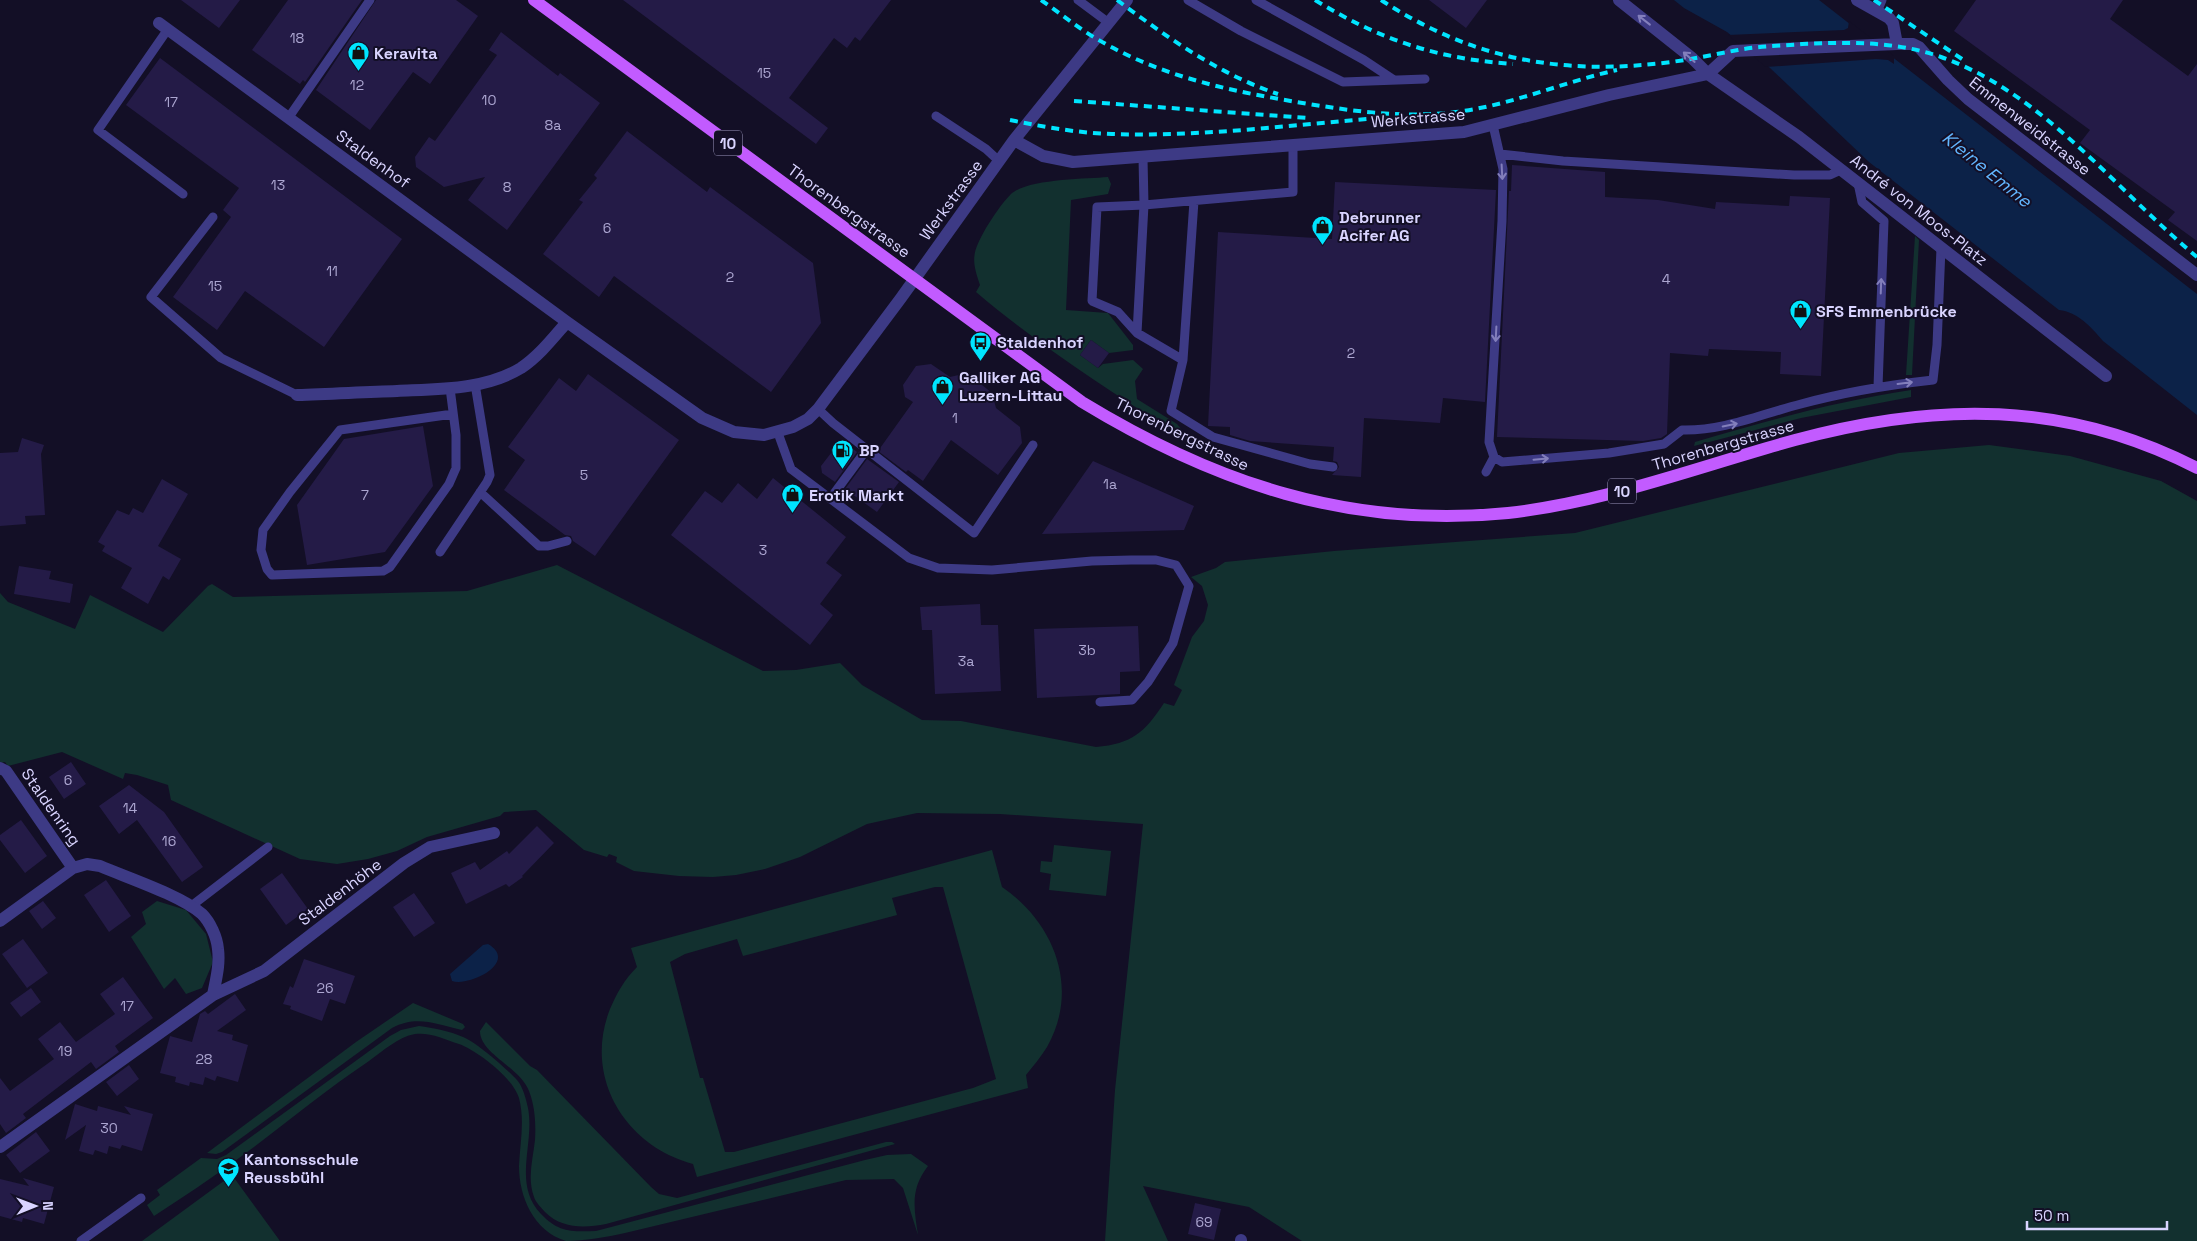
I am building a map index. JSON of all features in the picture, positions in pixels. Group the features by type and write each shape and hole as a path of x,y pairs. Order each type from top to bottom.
{"main road":[{"name":"Thorenbergstrasse","path":"534,0 915,278 1037,370 1113,420 1211,470 1247,484 1346,508 1403,514 1506,513 1540,508 1636,487 1827,432 1890,419 1954,413 2013,414 2078,423 2138,441 2197,468"}],"street":[{"name":"Werkstrasse","path":"915,278 1014,140 1127,0"},
{"path":"1619,0 1692,58 1708,74"},
{"path":"1856,0 1880,6 1893,24 1897,44"},
{"name":"Staldenhof","path":"164,26 567,322 702,418 719,427 749,435 778,433 808,419 818,409 915,278"},
{"name":"Emmenweidstrasse","path":"1708,74 1728,54 1739,51 1914,44 1968,99 2197,275"},
{"name":"Werkstrasse","path":"1014,140 1043,156 1063,161 1144,158 1464,132 1609,95 1708,74"},
{"name":"André von Moos-Platz","path":"1708,74 1799,137 2106,376"},
{"path":"297,395 450,388 500,378 521,368 541,351 567,322"},
{"name":"Staldenring","path":"0,768 6,771 73,868"},
{"name":"Staldenhöhe","path":"0,1147 213,995 264,971 404,863 430,847 494,833"},
{"path":"0,921 73,868 87,864 100,866 190,907 203,915 212,929 218,947 219,966 213,995"}],"lane":[{"path":"289,117 370,0"},
{"path":"1078,0 1109,22"},
{"path":"1188,0 1241,31 1343,82 1425,79"},
{"path":"1256,0 1364,60 1394,80"},
{"path":"164,26 98,130 183,194"},
{"path":"936,116 999,160"},
{"path":"1493,124 1503,169 1502,221 1488,442 1494,457 1502,462 1609,453 1664,444 1682,430 1696,430 1728,425 1827,397 1878,387 1933,380 1937,345 1941,248"},
{"path":"1183,360 1137,333 1118,312 1092,301 1097,206 1144,205 1294,192 1293,146"},
{"path":"1500,154 1563,161 1794,175 1830,175 1841,170"},
{"path":"1137,333 1144,205 1144,158"},
{"path":"1858,183 1862,202 1884,221 1878,387"},
{"path":"1194,201 1183,360 1172,410 1213,437 1310,464 1333,467"},
{"path":"212,217 151,297 221,358 297,395"},
{"path":"440,552 490,475 476,384"},
{"path":"450,388 456,435 456,468 449,484 390,567 383,571 272,575 266,569 261,550 263,530 290,492 340,430 453,414"},
{"path":"818,409 974,533 1033,445"},
{"path":"778,433 791,469 909,558 938,568 992,570 1092,561 1131,560 1156,560 1176,565 1189,586 1173,643 1148,682 1132,700 1100,702"},
{"path":"830,499 867,449"},
{"path":"1486,472 1494,457"},
{"path":"480,492 539,546 548,546 567,541"},
{"path":"190,907 268,847"},
{"path":"81,1241 141,1198"}],"green space":[{"path":"1108,177 1111,184 1108,194 1071,200 1066,310 1108,313 1133,345 1133,350 1109,353 1091,340 1080,355 1098,368 1103,364 1133,360 1143,369 1135,381 1137,399 1177,424 1183,431 1171,430 1096,381 1047,347 976,292 980,285 974,262 978,244 986,228 1011,194 1030,185 1071,179"},
{"path":"1915,236 1919,240 1912,375 1906,375"},
{"path":"1911,390 1911,397 1801,418 1694,446 1695,442 1802,412"},
{"path":"1989,445 2070,456 2161,481 2197,501 2197,1241 1302,1241 1249,1207 1143,1186 1168,1241 1105,1241 1115,1090 1143,824 1000,814 917,813 867,824 800,857 765,869 736,875 713,877 679,876 634,871 616,862 617,857 609,854 607,857 584,850 536,810 504,812 500,816 427,837 397,851 368,859 337,864 300,859 171,800 168,785 125,773 123,779 62,752 8,766 5,762 0,763 0,593 8,602 75,629 90,595 163,632 212,584 233,597 467,591 557,565 763,671 796,670 840,663 862,685 922,720 961,721 1096,747 1119,743 1136,735 1144,729 1164,703 1174,706 1182,690 1174,685 1192,637 1204,621 1208,605 1202,586 1191,577 1216,568 1225,562 1334,551 1575,533 1899,453"},
{"path":"1054,845 1111,851 1106,896 1049,890 1051,874 1040,872 1041,861 1052,862"},
{"path":"992,850 1002,887 1021,902 1036,919 1048,938 1057,959 1061,980 1061,1003 1057,1025 1047,1047 1026,1075 1028,1088 697,1177 693,1164 669,1155 648,1142 630,1125 616,1105 606,1083 602,1059 603,1034 615,998 637,967 631,948","holes":["935,887 943,887 996,1079 973,1088 734,1152 725,1152 703,1078 700,1078 670,962 685,954 737,939 743,956 897,915 892,898"]},
{"path":"157,901 186,910 206,934 213,962 202,988 186,994 175,978 164,989 131,937 146,924 142,912"},
{"path":"413,1003 463,1024 465,1027 462,1030 418,1021 401,1024 392,1028 222,1152 216,1154 207,1153 356,1042"},
{"path":"486,1022 530,1066 537,1070 659,1194 677,1198 886,1142 895,1144 606,1224 574,1226 559,1222 545,1212 537,1203 532,1190 531,1176 535,1128 534,1109 529,1091 518,1075 486,1047 480,1031"},
{"path":"419,1026 447,1031 469,1040 499,1063 519,1083 528,1108 529,1136 526,1177 528,1190 532,1202 541,1214 559,1228 572,1231 596,1231 865,1160 887,1155 911,1154 928,1166 922,1174 916,1191 915,1207 918,1235 903,1188 894,1179 846,1180 625,1233 566,1241 555,1236 537,1221 525,1200 519,1166 522,1132 521,1107 519,1098 510,1082 494,1066 467,1048 443,1038 420,1034 403,1038 391,1045 229,1165 154,1216 147,1205 160,1195 157,1190 201,1158 217,1159 226,1155 390,1036 401,1030"},
{"name":"Kantonsschule Reussbühl","path":"232,1175 280,1241 142,1241"}],"water":[{"name":"Kleine Emme","path":"1674,0 1819,0 2197,294 2197,415 2103,341 2084,321 2066,311 2059,310 1869,162 1769,67 1727,32 1684,8"},
{"path":"488,944 496,951 498,958 495,965 479,977 460,982 452,981 450,974 483,945"}],"pier":[{"path":"1849,21 1894,56 1894,64 1888,60 1876,59 1766,67 1728,35 1844,30 1848,28"}],"building":[{"path":"181,0 240,0 219,28"},
{"path":"288,0 362,0 305,82 303,80 300,84 252,50"},
{"path":"376,0 456,0 478,16 430,84 413,72 370,130 316,90"},
{"path":"623,0 891,0 860,41 855,37 847,48 834,38 789,98 828,128 816,144"},
{"path":"1429,0 1487,0 1466,28"},
{"path":"1976,0 2123,0 2110,19 2188,76 2197,64 2197,241 2168,220 2175,212 2080,143 2090,130 1954,31"},
{"path":"501,32 558,76 560,73 600,103 507,230 468,200 485,177 444,187 416,167 415,157 429,137 435,141 497,55 489,50"},
{"path":"160,58 402,239 324,347 245,291 217,330 173,297 231,217 223,210 239,188 126,105"},
{"path":"627,131 707,192 710,187 813,263 821,323 771,392 614,276 599,297 543,254 583,202 579,200 597,178 594,175"},
{"path":"1512,165 1605,172 1605,197 1658,200 1715,209 1716,202 1789,206 1790,196 1830,198 1821,376 1780,374 1781,352 1709,349 1708,356 1670,353 1667,434 1661,438 1643,441 1497,437 1509,191 1511,191"},
{"path":"1335,182 1496,190 1485,402 1443,398 1440,423 1364,418 1361,477 1332,475 1339,467 1337,462 1333,461 1334,447 1250,441 1230,435 1230,427 1208,426 1218,232 1332,239"},
{"path":"1091,340 1109,353 1098,368 1080,355"},
{"path":"931,364 950,377 967,373 992,393 996,408 1020,427 1022,443 998,475 951,440 923,481 908,470 906,472 878,451 913,402 905,397 903,385 916,366"},
{"path":"588,374 679,440 595,556 573,541 571,536 565,535 504,490 525,460 508,447 559,378 576,391"},
{"path":"423,426 433,486 385,552 307,565 297,505 344,439"},
{"path":"22,438 44,445 41,454 45,515 25,516 26,524 0,526 0,453 18,452"},
{"path":"844,442 857,452 835,482 822,473 821,466 838,444"},
{"path":"867,459 899,482 877,512 845,489"},
{"path":"1093,461 1194,506 1184,530 1042,534"},
{"path":"773,478 846,537 826,563 842,575 820,604 833,615 810,645 671,535 705,491 722,503 738,483 757,499"},
{"path":"162,479 188,494 158,546 181,559 169,580 163,576 148,604 121,588 132,568 102,551 105,546 98,542 117,510 129,515 133,508 143,513"},
{"path":"19,566 51,571 49,579 73,584 70,603 14,594"},
{"path":"980,604 981,625 998,625 1001,691 935,694 932,630 922,630 920,607"},
{"path":"1138,626 1140,671 1120,672 1120,694 1037,698 1034,629"},
{"path":"71,762 86,784 64,799 49,777"},
{"path":"129,785 164,812 203,867 182,882 137,820 119,834 99,806"},
{"path":"21,820 47,856 25,873 0,840 0,835"},
{"path":"537,826 554,843 523,877 509,887 506,884 466,904 451,873 475,862 480,870 507,851 509,854"},
{"path":"282,873 308,909 286,925 260,889"},
{"path":"106,880 131,916 109,932 84,895"},
{"path":"414,893 435,923 414,937 393,907"},
{"path":"43,901 56,918 42,929 29,911"},
{"path":"23,939 48,973 27,988 2,954"},
{"path":"304,959 355,976 345,1004 330,999 322,1021 290,1009 291,1006 283,1004 290,986 293,988"},
{"path":"123,977 153,1018 115,1046 119,1052 96,1069 91,1062 23,1114 26,1118 6,1133 0,1124 0,1078 10,1091 54,1059 38,1039 60,1022 76,1042 115,1014 100,994"},
{"path":"31,988 41,1002 21,1017 10,1003"},
{"path":"235,994 246,1010 217,1031 233,1035 232,1040 248,1045 238,1082 217,1076 215,1081 205,1077 203,1085 190,1082 189,1086 175,1082 176,1077 160,1073 170,1036 192,1042 200,1014 205,1011 208,1014"},
{"path":"129,1065 139,1079 117,1096 106,1082"},
{"path":"75,1104 97,1111 98,1106 131,1115 124,1106 153,1114 142,1151 122,1145 120,1149 109,1146 107,1154 95,1150 93,1155 79,1151 86,1125 65,1140"},
{"path":"36,1132 50,1151 20,1173 6,1155"},
{"path":"23,1178 54,1187 44,1224 23,1218 22,1222 0,1216 0,1179 29,1186"},
{"path":"1195,1203 1221,1209 1214,1240 1188,1234"}],"railway":[{"path":"1041,0 1097,39 1148,64 1174,74 1254,94 1346,109 1401,114 1438,114 1477,109 1617,70"},
{"path":"1117,0 1174,41 1214,65 1256,86 1278,94"},
{"path":"1315,0 1386,37 1410,45 1460,58 1513,64"},
{"path":"1381,0 1415,20 1450,37 1485,50 1520,59 1556,64 1593,67 1631,66 1680,61 1754,48 1837,43 1890,45 1941,57 1978,73 2012,94 2045,118 2197,257"},
{"path":"1874,0 1965,61"},
{"path":"1074,101 1308,118"},
{"path":"1010,120 1086,132 1179,134 1379,118"}],"place":[{"name":"Keravita","path":"358,72"},
{"name":"Debrunner Acifer AG","path":"1323,245"},
{"name":"SFS Emmenbrücke","path":"1800,330"},
{"name":"Staldenhof","path":"981,361"},
{"name":"Galliker AG Luzern-Littau","path":"943,405"},
{"name":"BP","path":"843,469"},
{"name":"Erotik Markt","path":"793,514"},
{"name":"Kantonsschule Reussbühl","path":"228,1187"}]}
